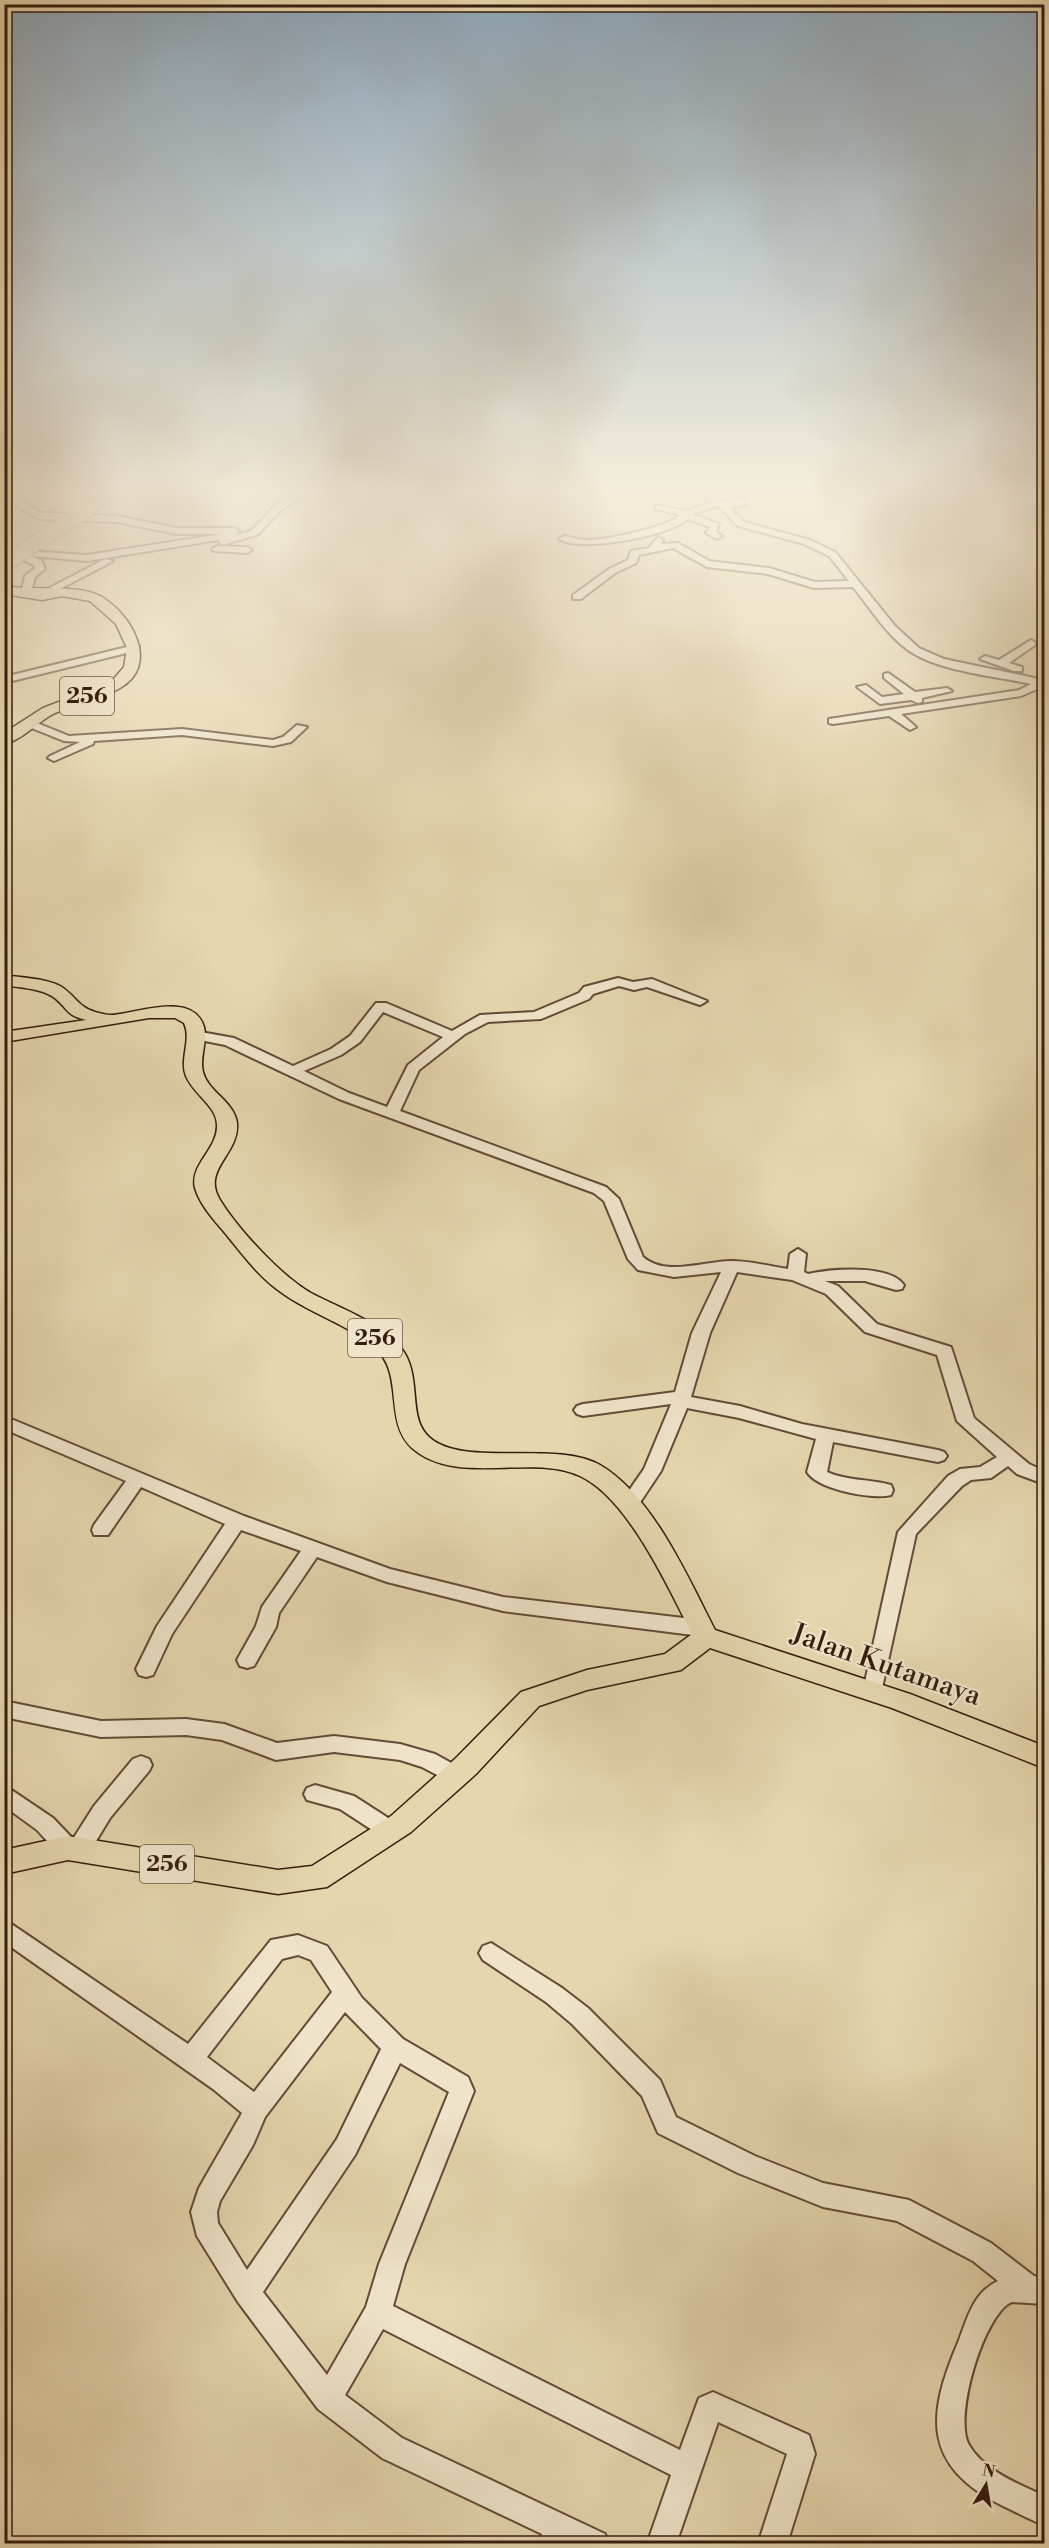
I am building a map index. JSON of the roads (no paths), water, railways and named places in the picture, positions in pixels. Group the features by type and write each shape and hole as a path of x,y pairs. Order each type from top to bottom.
{"main road":[{"name":"256","path":"4,740 28,723 67,702 116,685 132,667 135,648 125,631 99,608"},
{"path":"4,980 57,991 81,1015 113,1020"},
{"path":"4,1037 57,1031 152,1013 175,1013 193,1021 195,1035"},
{"path":"57,1031 81,1015"},
{"name":"256","path":"4,1862 74,1849 262,1880 293,1882 317,1878 391,1831 456,1776 530,1699 542,1693 586,1680 672,1663 703,1633 675,1575 628,1505 598,1477 569,1462 451,1455 429,1449 416,1436 407,1419 402,1377 398,1359 392,1351 368,1333 283,1284 207,1197 203,1188 204,1179 226,1136 228,1125 221,1110 200,1086 193,1071 195,1035"},
{"name":"Jalan Kutamaya","path":"703,1633 873,1691 1044,1757"}],"street":[{"path":"875,608 891,628 915,650 941,662 1041,683"},
{"path":"1002,663 1031,643"},
{"path":"4,680 135,648"},
{"path":"985,659 1021,671 1017,678"},
{"path":"888,676 925,706"},
{"path":"934,682 960,700"},
{"path":"833,721 960,700 1021,693 1041,683"},
{"path":"67,702 85,684"},
{"path":"862,687 880,701 946,691"},
{"path":"890,711 910,728"},
{"path":"28,723 61,738 98,738 182,732 277,743 287,740 301,727"},
{"path":"54,758 98,738"},
{"path":"392,1112 413,1068 456,1033 484,1018 540,1014 584,996 589,990 605,988 618,982 634,986 647,982 700,1001"},
{"path":"291,1072 300,1066 336,1052 355,1039 381,1006 456,1033"},
{"path":"195,1035 229,1041 344,1096 600,1190 611,1199 636,1259 644,1266 674,1272 732,1266 802,1277 832,1290 869,1327 945,1351 963,1415 1008,1458 1023,1469 1044,1478"},
{"path":"798,1254 802,1277"},
{"path":"628,1505 652,1471 682,1399 701,1333 732,1266"},
{"path":"802,1277 854,1274 896,1285"},
{"path":"584,1410 682,1399 826,1434 938,1456"},
{"path":"4,1422 237,1521 387,1575 503,1604 703,1633"},
{"path":"826,1434 816,1472 818,1476 884,1490"},
{"path":"873,1691 907,1532 955,1480 967,1474 984,1473 1008,1458"},
{"path":"101,1530 136,1480"},
{"path":"146,1669 164,1631 237,1521"},
{"path":"247,1660 266,1627 269,1612 313,1548"},
{"path":"4,1709 62,1724 100,1729 154,1726 213,1730 231,1734 254,1746 276,1752 334,1744 400,1752 434,1762 456,1776"},
{"path":"4,1794 74,1849 141,1765"},
{"path":"315,1794 346,1802 391,1831"},
{"path":"4,1929 222,2081 256,2109"},
{"path":"190,2060 279,1947 298,1945 319,1953 346,1993 394,2048 454,2081 462,2091 392,2264 378,2312 328,2399"},
{"path":"491,1953 554,1995 580,2016 651,2088 667,2125 747,2165 823,2195 900,2209 982,2252 1035,2289"},
{"path":"346,1993 256,2109 244,2137 208,2197 204,2212 206,2227 247,2293 328,2399 392,2448 556,2535 595,2544"},
{"path":"247,2293 346,2147 394,2048"},
{"path":"1035,2289 1000,2293 986,2306 950,2402 948,2421 953,2446 965,2464 984,2479 1044,2511"},
{"path":"378,2312 687,2468"},
{"path":"661,2544 687,2468 710,2408 713,2406 799,2445 801,2454 772,2544"}]}
